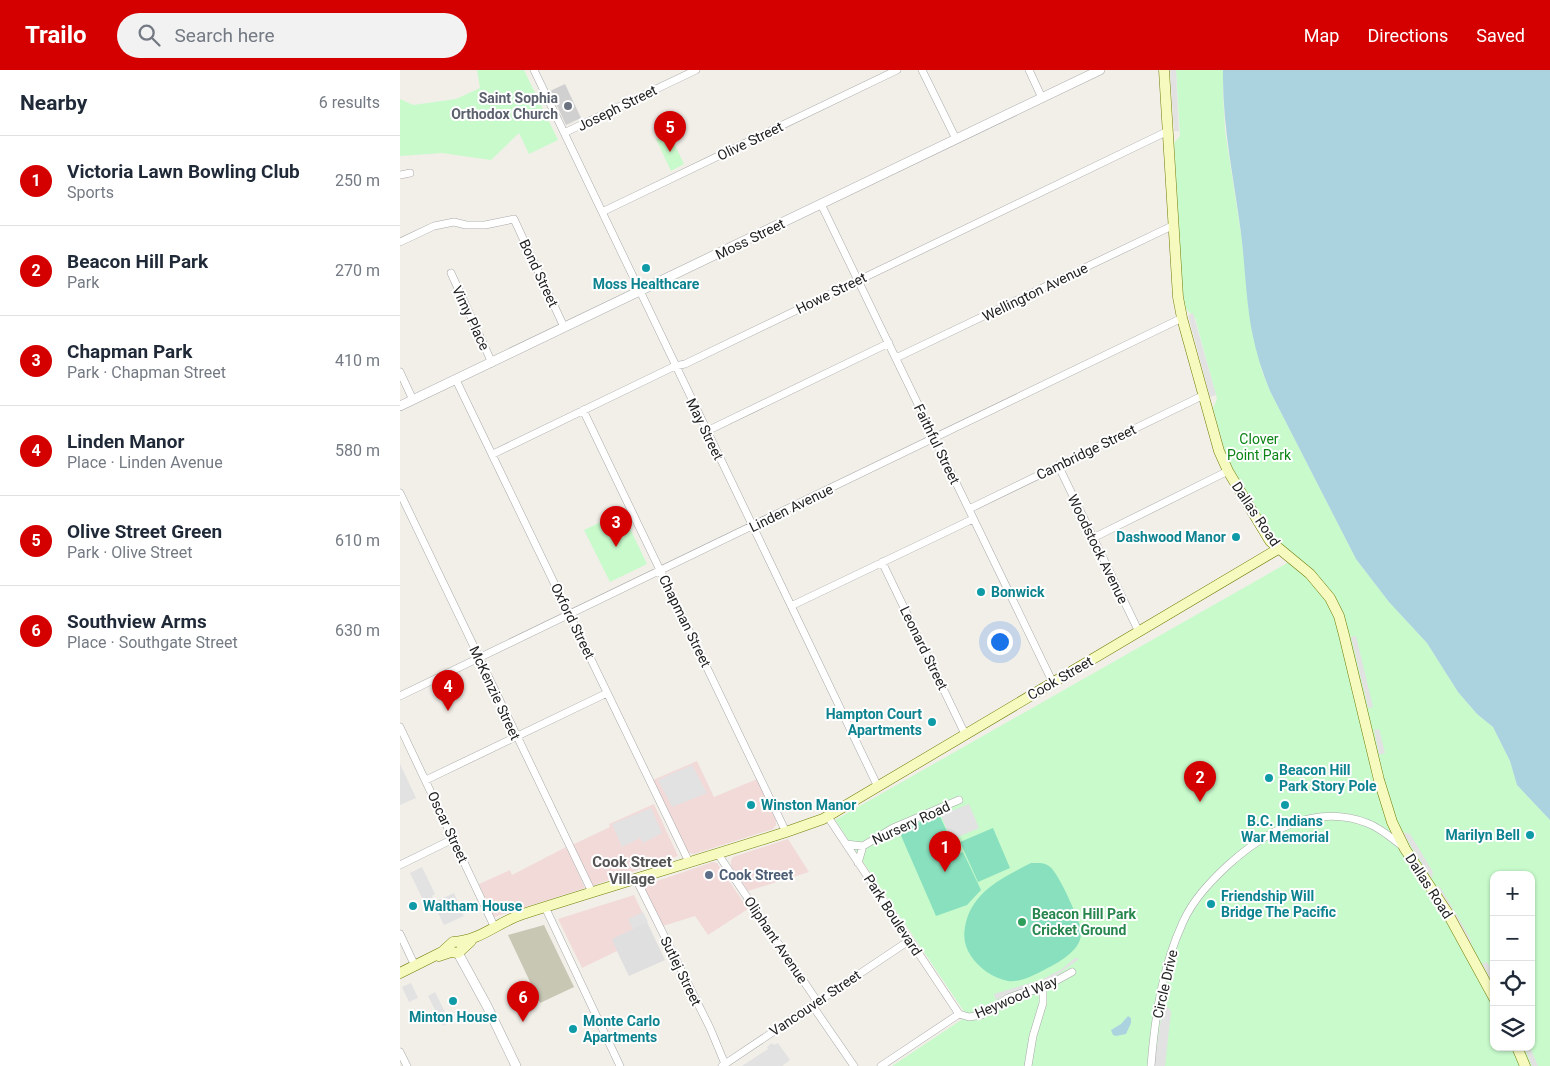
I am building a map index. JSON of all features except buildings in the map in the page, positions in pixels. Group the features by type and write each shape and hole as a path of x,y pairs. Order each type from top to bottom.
{"main road":[{"name":"Dallas Road","path":"1164,70 1178,297 1182,318 1219,450 1228,472 1270,541 1310,574 1330,598 1339,616 1386,804 1394,828 1405,849 1447,912 1490,991"},
{"name":"Cook Street","path":"400,973 431,958 456,949 520,915 718,854 828,817 1278,549"},
{"path":"1518,1051 1525,1066"}],"street":[{"name":"May Street","path":"534,70 878,787"},
{"name":"Joseph Street","path":"564,133 696,70"},
{"name":"Olive Street","path":"602,212 897,70"},
{"path":"922,70 956,140"},
{"path":"1029,70 1042,98"},
{"name":"Moss Street","path":"400,406 1100,70"},
{"name":"Howe Street","path":"492,454 675,366 685,364 1168,131"},
{"path":"400,175 410,173"},
{"name":"Faithful Street","path":"822,204 1053,683"},
{"name":"Bond Street","path":"400,242 434,226 454,222 466,225 485,225 514,220 564,327"},
{"name":"Wellington Avenue","path":"896,358 1174,225"},
{"name":"Vimy Place","path":"451,273 492,363"},
{"name":"Linden Avenue","path":"400,696 1182,318"},
{"path":"706,431 889,343"},
{"path":"400,372 413,400"},
{"name":"Oxford Street","path":"456,380 689,862"},
{"name":"Cambridge Street","path":"969,509 1204,395"},
{"name":"Chapman Street","path":"584,410 786,832"},
{"name":"Woodstock Avenue","path":"1058,465 1139,632"},
{"path":"1093,538 1228,472"},
{"name":"McKenzie Street","path":"400,493 592,892"},
{"path":"791,606 973,519"},
{"name":"Leonard Street","path":"882,562 965,734"},
{"path":"426,780 607,693"},
{"name":"Oscar Street","path":"400,727 495,928"},
{"name":"Nursery Road","path":"846,844 863,846 900,824 960,800"},
{"name":"Park Boulevard","path":"828,817 959,1014"},
{"name":"Circle Drive","path":"1151,1066 1156,1014 1164,977 1176,937 1192,906 1214,879 1246,850 1276,830 1300,821 1329,817 1361,821 1381,830 1405,849"},
{"path":"400,864 453,839"},
{"name":"Nursery Road","path":"858,863 863,846"},
{"name":"Oliphant Avenue","path":"718,854 854,1066"},
{"name":"Sutlej Street","path":"636,879 710,1028 723,1065"},
{"path":"545,907 620,1066"},
{"path":"400,934 415,966"},
{"name":"Vancouver Street","path":"723,1065 910,940"},
{"path":"456,949 516,1066"},
{"name":"Heywood Way","path":"959,1014 969,1017 982,1015 1008,998 1043,988 1072,972"},
{"path":"1028,1066 1033,1036 1043,1003 1043,988"},
{"path":"881,1066 959,1014"},
{"path":"400,1052 407,1066"}],"shaded area":[{"path":"1170,70 1176,70 1179,131 1174,131"},
{"path":"565,84 581,118 566,125 550,91"},
{"path":"1193,313 1216,395 1210,397 1188,315"},
{"path":"1356,636 1373,707 1368,708 1351,637"},
{"path":"1379,729 1385,753 1379,755 1374,730"},
{"path":"697,761 714,797 757,779 776,820 776,825 773,829 694,854 689,853 653,780"},
{"path":"400,764 416,798 400,805"},
{"path":"692,765 707,793 672,807 658,780"},
{"path":"654,804 678,856 592,886 572,845 610,827 609,824"},
{"path":"969,804 979,828 951,840 941,815"},
{"path":"651,808 662,833 643,843 640,838 622,847 612,824"},
{"path":"1402,832 1410,834 1433,872 1432,879"},
{"path":"788,839 809,872 748,891 731,866 733,857"},
{"path":"566,847 585,888 494,917 479,884 510,870 512,875"},
{"path":"713,862 717,863 748,909 708,935 695,916 663,926 645,890 646,886"},
{"path":"422,867 435,894 432,896 434,900 427,903 428,905 454,893 464,916 444,925 434,905 427,908 410,873"},
{"path":"1437,886 1440,887 1458,917 1471,940 1471,945"},
{"path":"634,895 647,922 612,939 617,951 582,968 558,919"},
{"path":"643,912 648,922 633,929 628,919"},
{"path":"647,922 665,960 629,976 611,939"},
{"path":"544,925 574,987 540,1003 508,935"},
{"path":"1075,958 1079,959 1053,978 1036,986 1012,992 996,1000 994,994 1043,979 1062,969"},
{"path":"1487,962 1490,967 1490,979 1482,964"},
{"path":"411,983 418,998 409,1002 402,987"},
{"path":"435,992 450,1022 443,1026 428,996"},
{"path":"1163,1006 1169,1008 1171,1012 1165,1066 1154,1066"},
{"path":"772,1043 774,1045 778,1043 790,1060 782,1066 742,1066 768,1049 767,1047"},
{"path":"1526,1051 1532,1051 1538,1066 1532,1066"}],"green space":[{"path":"477,70 524,70 558,140 529,154 519,133 491,160 442,153 400,156 400,99 413,105 456,99 480,88"},
{"name":"Clover Point Park","path":"1176,70 1223,70 1225,130 1241,234 1252,332 1262,371 1270,391 1356,559 1389,602 1427,643 1458,692 1477,714 1493,727 1510,761 1517,785 1550,820 1550,1066 892,1066 967,1016 835,820 1296,558 1276,541 1270,533 1225,452 1213,408 1217,399 1195,318 1185,308 1182,286 1174,143 1180,136"},
{"path":"669,133 684,164 671,171 656,139"},
{"path":"622,512 647,564 610,582 584,530"},
{"path":"939,814 957,854 963,852 981,890 967,905 936,916 899,831"},
{"path":"993,828 1010,868 978,882 960,842"},
{"name":"Beacon Hill Park Cricket Ground","path":"1031,863 1047,865 1057,875 1077,918 1081,937 1073,951 1059,962 1017,981 1002,980 982,968 969,953 964,939 965,927 968,915 981,895 1009,874"}],"water":[{"path":"1223,70 1550,70 1550,820 1517,785 1510,761 1493,727 1477,714 1458,692 1427,643 1389,602 1356,559 1270,391 1257,354 1250,320 1241,233 1226,132"},
{"path":"1128,1016 1131,1018 1131,1023 1126,1034 1113,1035 1111,1030 1121,1024"}],"place":[{"name":"Saint Sophia Orthodox Church","path":"568,106"},
{"name":"Olive Street Green","path":"670,152"},
{"name":"Moss Healthcare","path":"646,268"},
{"name":"Dashwood Manor","path":"1236,537"},
{"name":"Chapman Park","path":"616,547"},
{"name":"Bonwick","path":"981,592"},
{"name":"Linden Manor","path":"448,711"},
{"name":"Hampton Court Apartments","path":"932,722"},
{"name":"Beacon Hill Park Story Pole","path":"1269,778"},
{"name":"Beacon Hill Park","path":"1200,802"},
{"name":"Winston Manor","path":"751,805"},
{"name":"B.C. Indians War Memorial","path":"1285,805"},
{"name":"Marilyn Bell","path":"1530,835"},
{"name":"Victoria Lawn Bowling Club","path":"945,872"},
{"name":"Cook Street","path":"709,875"},
{"name":"Friendship Will Bridge The Pacific","path":"1211,904"},
{"name":"Waltham House","path":"413,906"},
{"name":"Beacon Hill Park Cricket Ground","path":"1022,922"},
{"name":"Minton House","path":"453,1001"},
{"name":"Southview Arms","path":"523,1022"},
{"name":"Monte Carlo Apartments","path":"573,1029"}],"district":[{"name":"Cook Street Village","path":"632,870"}]}
